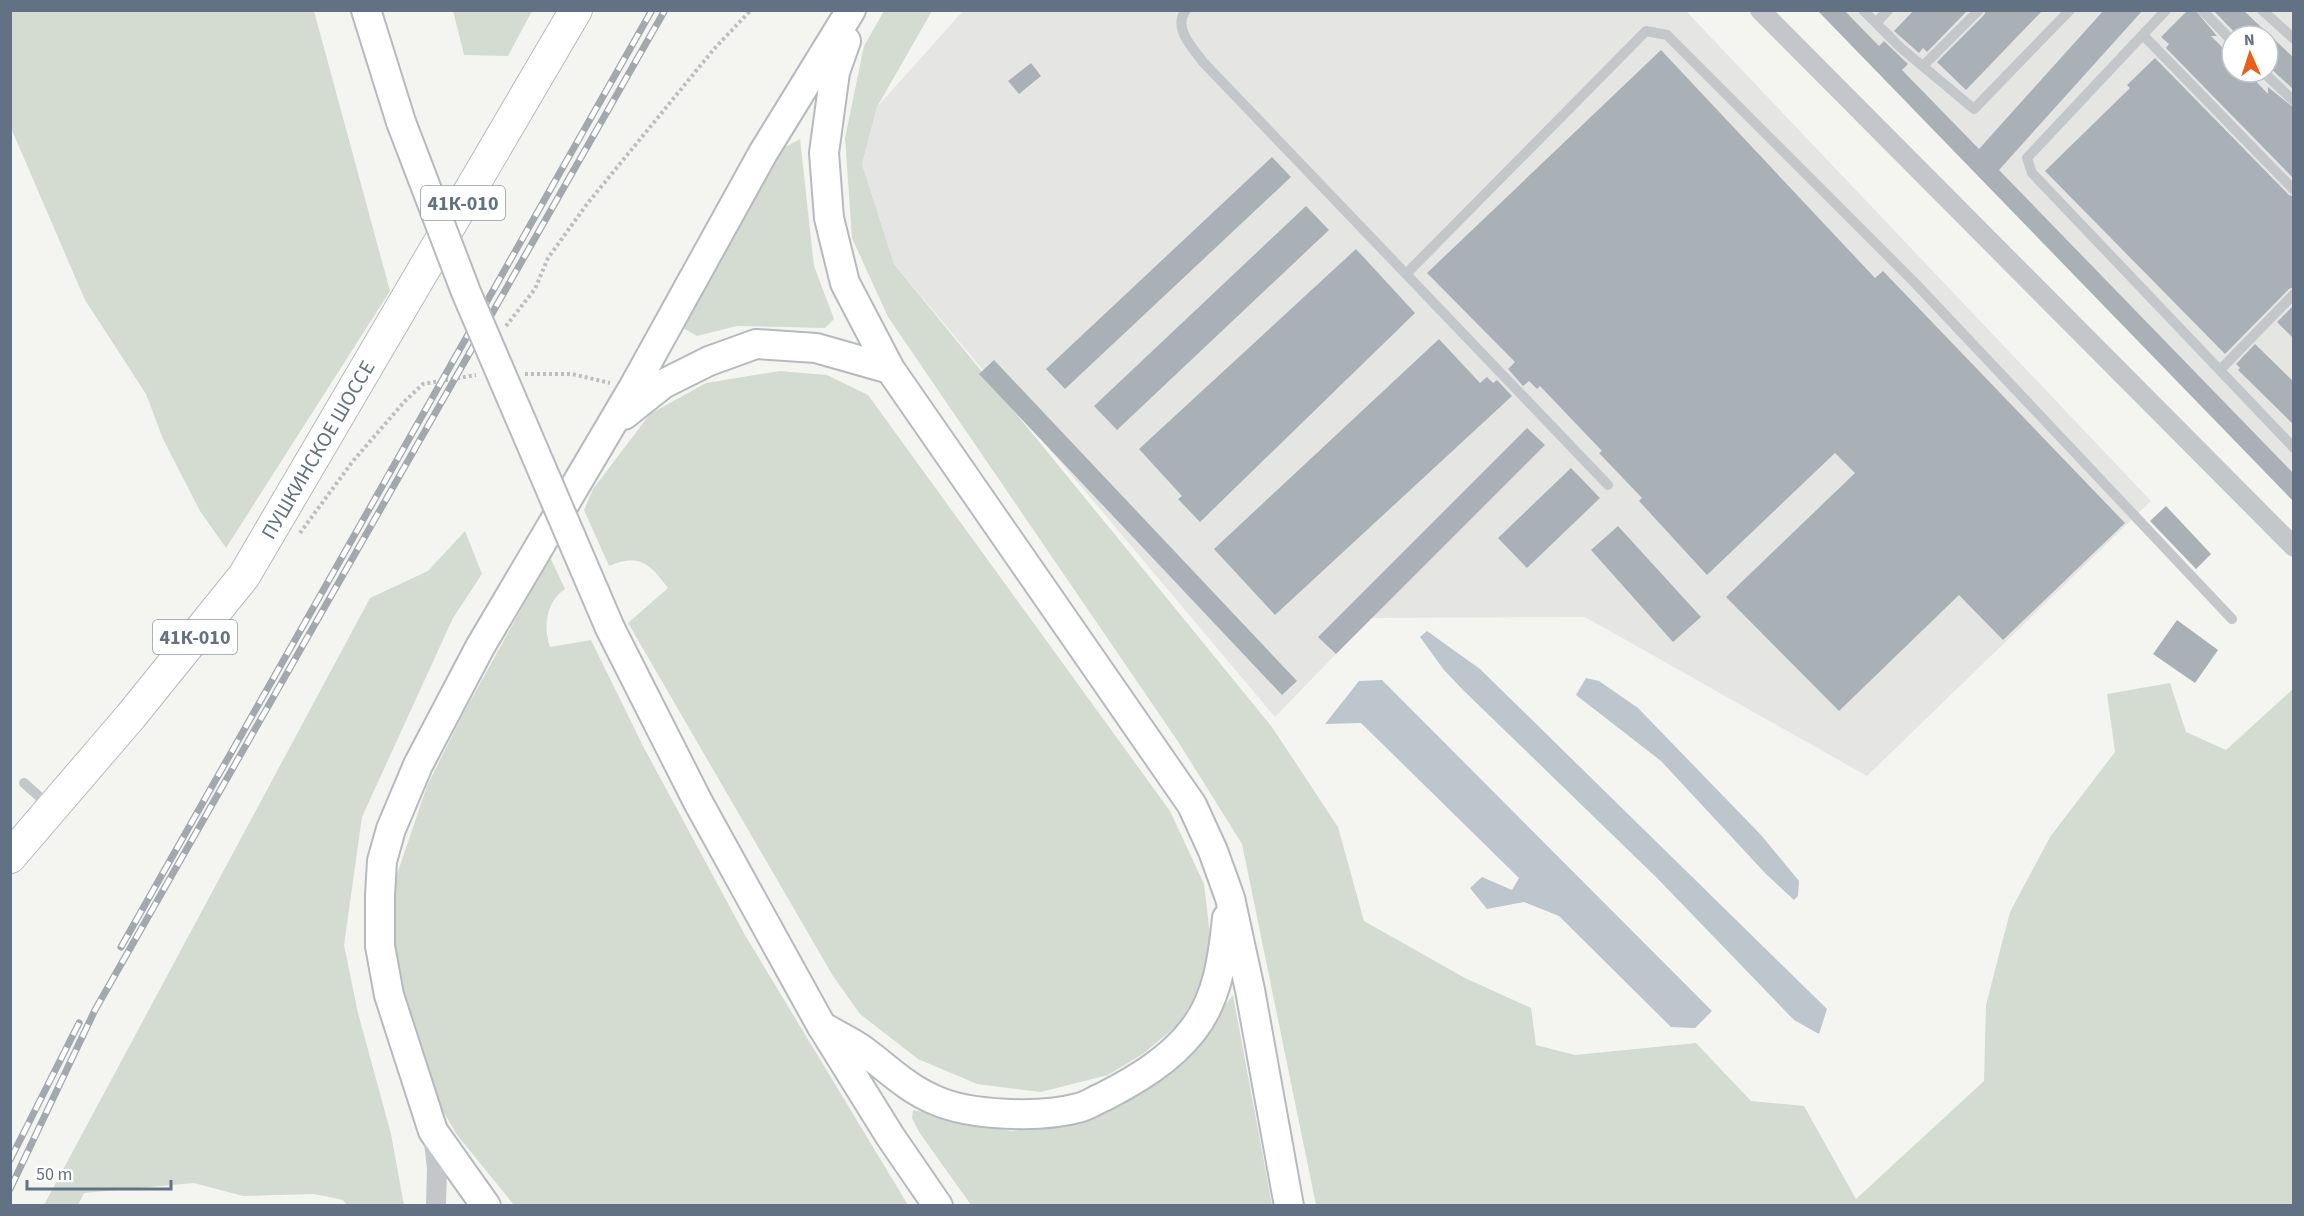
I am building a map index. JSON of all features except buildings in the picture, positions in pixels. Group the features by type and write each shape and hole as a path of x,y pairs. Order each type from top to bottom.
{"main road":[{"name":"ПУШКИНСКОЕ ШОССЕ","path":"10,857 131,716 244,576 576,10"}],"street":[{"path":"366,10 400,122 466,292 610,628 698,802 821,1025 890,1136 938,1206"},
{"path":"436,1206 437,1168 433,1131 388,995 380,946 382,861 391,829 418,765 480,647 633,388 763,153 851,10"},
{"path":"856,10 834,72 824,153 828,218 845,283 890,369 1192,805 1213,851 1230,898 1250,990 1289,1206"},
{"path":"1760,10 2294,547"},
{"path":"609,427 663,384 709,361 756,344 816,348 890,369"},
{"path":"821,1025 863,1050 891,1074 935,1101 984,1113 1035,1113 1079,1108 1125,1086 1165,1060 1194,1029 1214,991 1223,955 1230,898"},
{"path":"433,1131 486,1206"}],"lane":[{"path":"1186,10 1182,16 1181,31 1203,63 1608,485"},
{"path":"1863,10 1923,66 1974,109 2070,10"},
{"path":"1876,23 1888,10"},
{"path":"1923,66 1979,10"},
{"path":"2166,10 2026,158 2032,173 2294,448"},
{"path":"2202,10 2220,29"},
{"path":"2262,10 2294,39"},
{"path":"1406,274 1646,31 1667,35 1915,283 2232,619"},
{"path":"2143,35 2294,190"},
{"path":"2276,84 2294,101"},
{"path":"2220,370 2294,294"},
{"path":"24,783 52,808"}],"path":[{"path":"500,336 535,289 548,258 587,204 714,49 751,10"},
{"path":"474,375 481,365"},
{"path":"322,504 353,461 405,400 423,384 483,374"},
{"path":"523,374 572,374 633,388"}],"shaded area":[{"path":"453,10 532,11 508,56 464,55"},
{"path":"10,11 314,11 390,291 226,548 200,511 163,439 146,394 85,300 11,128"},
{"path":"884,11 932,11 877,107 862,164 894,264 1272,727 1338,827 1364,921 1465,978 1531,1008 1536,1045 1575,1055 1696,1043 1751,1101 1804,1106 1856,1199 1984,1081 1986,1005 2010,912 2050,837 2115,752 2107,694 2170,683 2186,732 2226,750 2293,689 2293,1205 1316,1205 1242,844 1179,743 888,317 852,238 845,138 864,46"},
{"path":"963,11 1686,11 2151,501 1867,776 1585,617 1371,618 1275,717 894,264 862,164 877,107"},
{"path":"1824,11 2293,11 2293,489"},
{"path":"800,139 814,266 834,319 825,328 737,326 697,336 683,328 684,315 785,147"},
{"path":"780,371 827,375 868,395 1170,811 1204,884 1210,935 1201,985 1181,1022 1143,1054 1108,1075 1041,1092 977,1084 918,1059 860,1014 833,976 628,623 668,588 650,567 643,563 629,561 609,566 584,510 593,489 650,414 706,383"},
{"path":"465,531 482,574 453,618 362,817 344,945 358,1013 391,1134 404,1205 347,1205 343,1200 314,1194 243,1196 194,1183 84,1193 78,1205 44,1205 370,598 428,571"},
{"path":"550,557 565,589 554,601 548,615 547,631 550,647 591,640 643,746 745,935 908,1205 514,1205 457,1135 436,1099 399,1002 390,895 427,786 463,714"},
{"path":"1427,631 1480,669 1827,1009 1819,1034 1794,1020 1657,878 1463,690 1444,670 1420,637"},
{"path":"1586,678 1599,681 1638,708 1761,835 1799,881 1798,896 1794,900 1766,874 1661,761 1576,695"},
{"path":"1382,680 1712,1011 1695,1028 1671,1027 1559,916 1524,902 1487,909 1470,888 1482,877 1512,890 1519,878 1361,723 1325,724 1359,681"},
{"path":"1233,995 1272,1205 971,1205 919,1132 912,1118 913,1110 1011,1131 1075,1124 1131,1099 1177,1066"}],"railway":[{"path":"121,947 652,10"},
{"path":"10,1189 95,1010 665,10"},
{"path":"10,1160 79,1023"}]}
